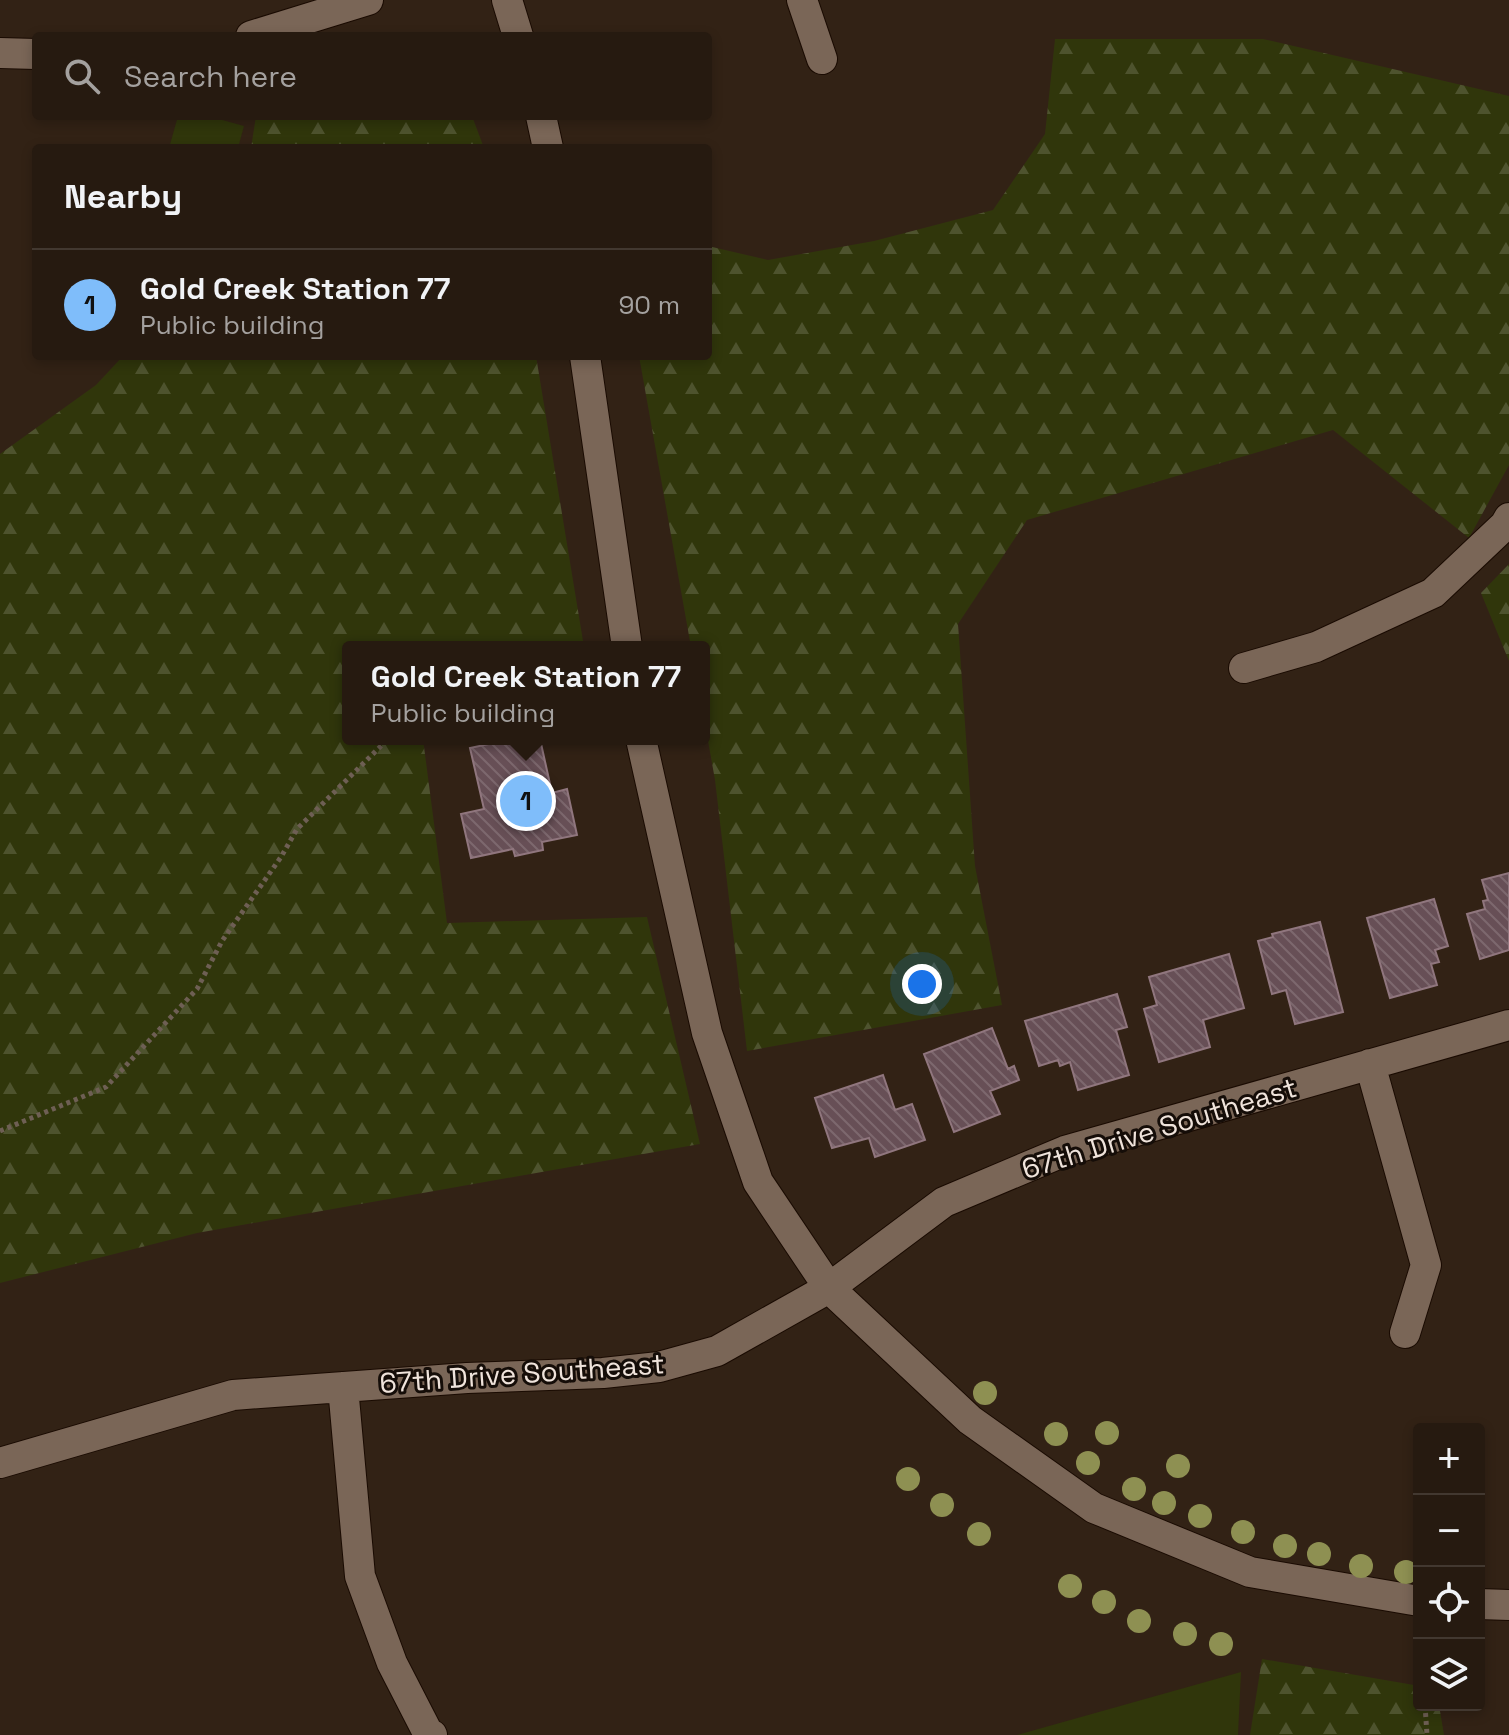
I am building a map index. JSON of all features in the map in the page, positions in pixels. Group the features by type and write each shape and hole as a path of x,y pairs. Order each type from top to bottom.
{"street":[{"path":"264,32 368,0"},
{"path":"507,0 517,32"},
{"path":"802,0 822,59"},
{"path":"0,53 32,54"},
{"path":"542,120 547,144"},
{"path":"586,360 626,641"},
{"path":"1244,668 1316,647 1433,593 1509,518"},
{"path":"642,745 707,1033 758,1182 829,1288 970,1420 1094,1508 1250,1572 1413,1600"},
{"name":"67th Drive Southeast","path":"0,1463 233,1395 467,1378 603,1373 659,1367 717,1351 829,1288 944,1202 1065,1151 1509,1025"},
{"path":"1370,1064 1426,1265 1405,1333"},
{"path":"343,1387 360,1576 392,1663 429,1734"},
{"path":"1485,1604 1509,1605"}],"path":[{"path":"0,1131 106,1087 197,989 222,941 297,829 382,745"},
{"path":"1425,1711 1427,1735"}],"green space":[{"path":"1055,39 1263,39 1509,96 1509,465 1469,538 1333,430 1027,520 958,624 975,866 1002,1005 747,1051 709,745 710,641 690,641 640,360 712,360 712,247 768,260 874,241 993,210 1045,134"},
{"path":"177,120 222,120 244,126 239,144 170,144"},
{"path":"255,120 474,120 482,144 252,144"},
{"path":"119,360 537,360 583,641 342,641 342,745 424,745 447,923 647,917 700,1144 197,1233 0,1283 0,454 96,385"},
{"path":"1509,564 1509,661 1481,593"},
{"path":"1262,1659 1413,1685 1413,1711 1440,1711 1444,1735 1250,1735"},
{"path":"1241,1672 1238,1735 1017,1735"}],"building":[{"path":"484,745 541,745 552,793 567,789 577,835 542,842 543,850 515,856 513,849 471,858 461,814 484,809 470,748"},
{"path":"1509,873 1509,950 1480,959 1467,914 1485,909 1483,901 1488,900 1482,880"},
{"path":"1434,899 1448,946 1435,950 1439,962 1431,964 1437,985 1390,998 1367,918"},
{"path":"1320,922 1343,1012 1295,1024 1286,990 1272,994 1258,941 1273,937 1272,934"},
{"path":"1229,954 1244,1008 1203,1020 1210,1047 1159,1062 1144,1009 1157,1005 1149,977"},
{"path":"1117,994 1127,1027 1116,1030 1129,1075 1078,1090 1070,1062 1060,1066 1058,1060 1039,1066 1025,1021"},
{"path":"992,1028 1008,1069 1014,1066 1019,1080 990,1091 1000,1114 954,1132 924,1054"},
{"path":"883,1075 895,1110 912,1104 925,1140 875,1157 869,1138 832,1148 815,1098"}],"place":[{"name":"Gold Creek Station 77","path":"526,801"}]}
